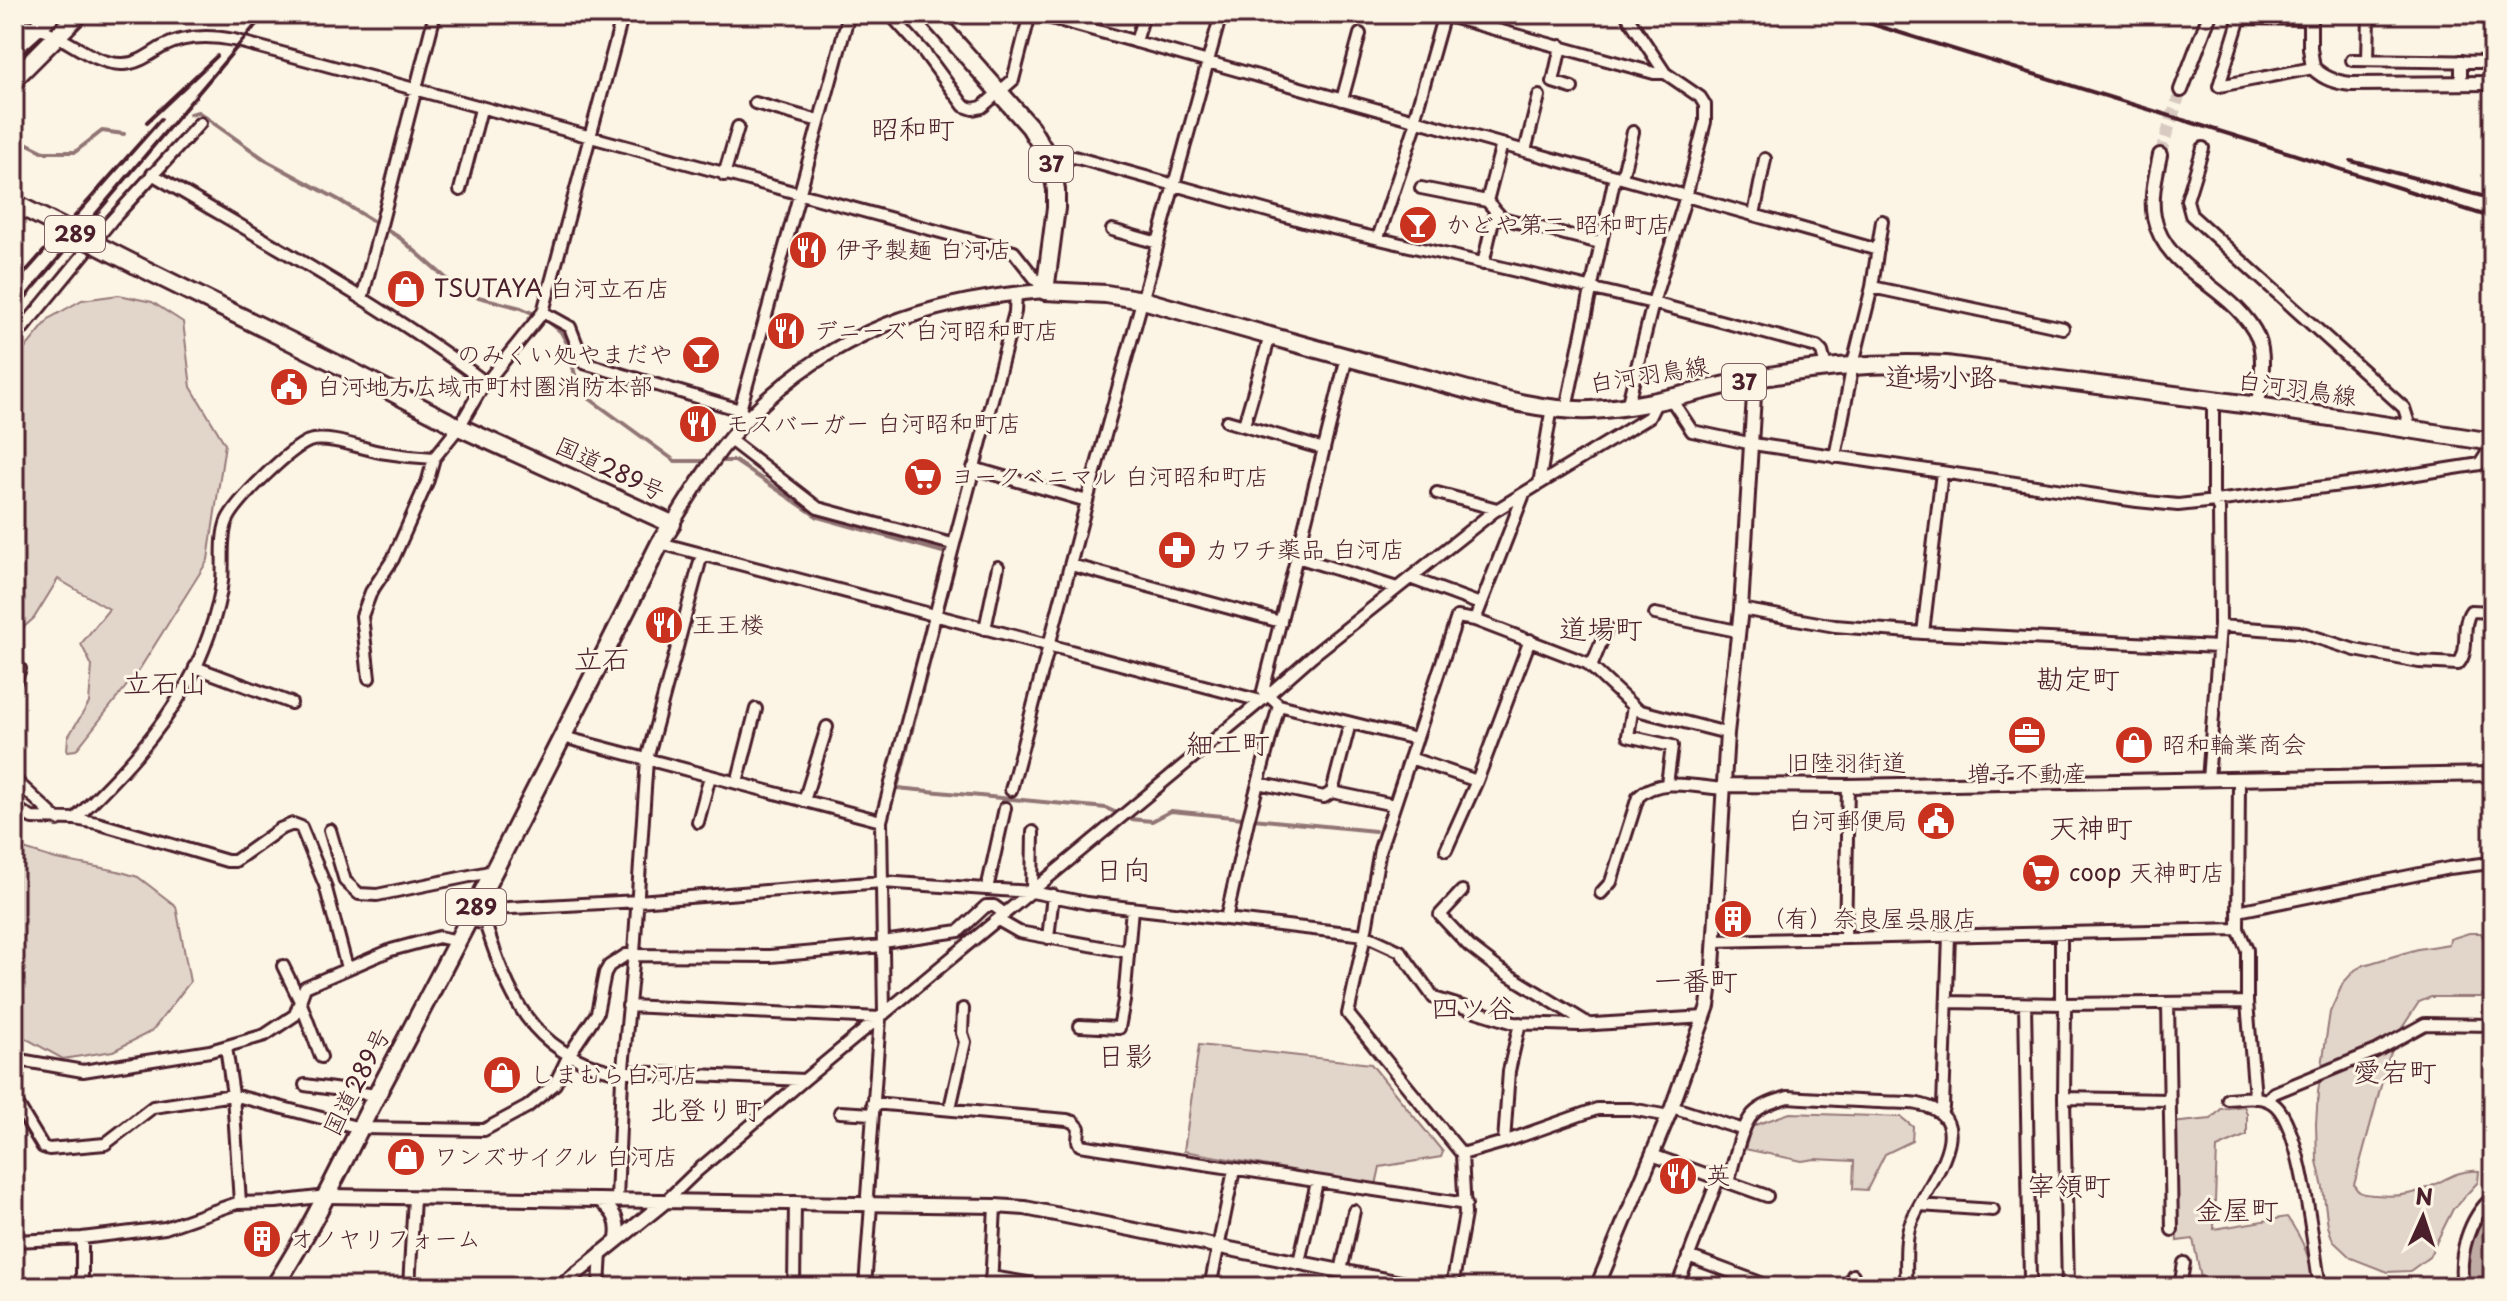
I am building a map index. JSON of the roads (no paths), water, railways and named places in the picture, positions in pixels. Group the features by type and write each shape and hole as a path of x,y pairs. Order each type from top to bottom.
{"main road":[{"path":"14,48 52,14"},
{"path":"14,79 79,14"},
{"name":"37","path":"930,14 1038,138 1051,162 1056,208 1045,291"},
{"name":"国道289号","path":"14,203 459,427 672,524 496,871 376,1095 304,1242 274,1287"},
{"name":"白河羽鳥線","path":"1045,291 1106,294 1143,300 1480,392 1559,408 1627,407 1755,379 1853,364 1946,365 2258,406 2493,443"}],"street":[{"path":"362,299 435,14"},
{"path":"369,678 362,616 371,592 393,559 428,480 434,458 459,427 486,383 543,312 623,14"},
{"path":"672,524 730,440 744,414 799,195 849,14"},
{"path":"890,14 924,52 964,106 973,109 982,107 1013,80 1030,14 1878,250"},
{"path":"1136,42 1144,14"},
{"path":"1011,790 1221,14"},
{"path":"1378,238 1415,120 1443,14 1654,73 1665,73"},
{"path":"1626,14 1665,73 1700,97 1705,105 1705,122 1686,196 1653,303 1627,407"},
{"path":"2181,90 2210,14"},
{"path":"2368,60 2369,14"},
{"path":"2313,68 2219,86 2240,16 2310,16 2313,68 2324,78 2351,84 2493,83"},
{"path":"14,24 37,27 91,54 121,64 136,62 165,45 189,37 216,36 1014,252 1045,291"},
{"path":"1342,100 1360,34"},
{"path":"1561,46 1553,82 1572,88"},
{"path":"2352,60 2493,62"},
{"path":"2461,61 2461,84"},
{"path":"1525,151 1539,96"},
{"path":"755,103 819,121"},
{"path":"460,190 481,109"},
{"path":"14,339 152,174 200,123"},
{"path":"724,175 738,127"},
{"path":"1539,484 1591,290 1600,243 1633,132"},
{"path":"1487,201 1502,144"},
{"path":"2203,148 2187,200 2191,215 2404,408 2411,430"},
{"path":"2160,155 2154,185 2154,216 2161,236 2176,258 2231,302 2249,323 2259,341 2261,355 2258,406"},
{"path":"1051,162 1074,157 1307,222 1653,303 1817,347 1822,352 1826,367"},
{"path":"1754,215 1765,159"},
{"path":"152,174 362,299 486,383"},
{"path":"1421,188 1487,201 1502,218 1600,243"},
{"path":"1483,264 1495,212"},
{"path":"1835,457 1872,287 1882,221"},
{"path":"1112,230 1158,243"},
{"path":"1872,287 2063,328"},
{"path":"744,414 807,366 871,330 939,306 1045,291"},
{"path":"865,1287 871,1205 867,1196 882,1016 881,821 1015,312 1016,293"},
{"path":"543,312 570,327 584,363 591,367 744,414"},
{"path":"1244,425 1270,336"},
{"path":"1264,698 1263,691 1347,357"},
{"path":"1597,1287 1670,1111 1705,1017 1713,967 1727,733 1741,609 1755,379"},
{"path":"560,1287 1312,656 1497,509 1649,417 1664,401 1692,431 1753,444 2178,505 2480,464 2493,443"},
{"path":"2208,780 2220,626 2219,509 2215,501 2213,401"},
{"path":"1227,421 1324,449"},
{"path":"75,819 119,776 187,685 204,649 222,585 226,524 237,503 279,463 314,440 434,458"},
{"path":"730,440 818,508 952,544"},
{"path":"973,468 1087,501"},
{"path":"1923,633 1942,472"},
{"path":"1437,493 1497,509"},
{"path":"1475,620 1524,494"},
{"path":"660,543 1416,739"},
{"path":"617,1199 647,759 702,554"},
{"path":"1297,557 1397,588"},
{"path":"1071,565 1281,622"},
{"path":"985,629 998,567"},
{"path":"1410,578 1480,604"},
{"path":"1741,609 1835,626 2218,647"},
{"path":"2220,626 2299,632 2355,650 2419,662 2458,664 2463,659 2466,617 2471,611 2493,612"},
{"path":"1655,614 1737,631"},
{"path":"1452,1287 1466,1204 1462,1154 1348,1014 1380,849 1457,617 1475,620 1587,663 1637,710 1727,733"},
{"path":"1591,667 1607,628"},
{"path":"1446,850 1477,781 1530,640"},
{"path":"195,667 291,703"},
{"path":"14,684 20,669"},
{"path":"1226,919 1279,705"},
{"path":"1633,706 1628,736 1672,746 1667,784"},
{"path":"737,783 756,709"},
{"path":"1258,783 1324,797 1332,792 1350,723"},
{"path":"804,801 827,727"},
{"path":"563,737 881,821"},
{"path":"1410,758 1477,781"},
{"name":"旧陸羽街道","path":"1724,787 2493,774"},
{"path":"698,822 710,776"},
{"path":"14,779 58,820"},
{"path":"2239,780 2238,929 2247,950 2247,1002 2255,1098"},
{"path":"1601,893 1611,882 1638,797 1655,786 1667,784 1724,787"},
{"path":"1845,938 1848,786"},
{"path":"1332,792 1394,805"},
{"path":"14,807 32,818 97,823 227,861 235,861 280,829 293,824 301,827 325,885 347,968"},
{"path":"987,889 1005,808"},
{"path":"330,830 345,881 359,894 377,895 419,888 496,871"},
{"path":"1032,892 1033,832"},
{"path":"2238,911 2449,868 2493,865"},
{"path":"472,915 882,882 1032,892 1087,903 1365,935 1400,951 1434,998 1520,1023 1590,1024 1705,1017"},
{"path":"1462,891 1440,915 1469,946 1499,969 1590,1024"},
{"path":"1048,938 1053,895"},
{"path":"14,1099 43,1147 49,1149 105,1144 153,1107 233,1095 360,1128 484,1130 527,1107 559,1078 569,1055 597,1013 601,984 609,966 626,955 770,956 883,944 959,931 986,906 994,906 1001,917 1019,932 1128,952"},
{"path":"1080,1026 1119,1028 1132,908"},
{"path":"472,915 485,923 502,974 517,1005 538,1033 586,1065 624,1072 804,1080"},
{"path":"1714,941 2238,929"},
{"path":"2061,933 2065,1008 2068,1287"},
{"path":"1941,1114 1949,935"},
{"path":"14,1059 83,1071 226,1047 265,1035 295,1015 305,987 391,950 439,937 458,941"},
{"path":"283,966 321,1057"},
{"path":"1947,1002 2247,1002"},
{"path":"2168,1003 2172,1230"},
{"path":"2025,1004 2030,1279"},
{"path":"628,1006 882,1016"},
{"path":"950,1108 965,1042 962,1033 963,1009"},
{"path":"1504,1142 1509,1071 1520,1023"},
{"path":"2267,1100 2274,1093 2376,1051 2425,1024 2493,1025"},
{"path":"226,1047 233,1095 240,1203"},
{"path":"305,1085 336,1092 376,1095"},
{"path":"1677,1287 1752,1115 1767,1104 1788,1097 1919,1104 1941,1114 1947,1121 1951,1130 1950,1142 1908,1233 1906,1287"},
{"path":"2064,1098 2168,1100"},
{"path":"2228,1099 2255,1098 2277,1106 2298,1153 2320,1287"},
{"path":"840,1112 873,1108 950,1108 1067,1120 1079,1128 1080,1145 1466,1204"},
{"path":"1462,1154 1597,1109 1670,1111 1744,1130"},
{"path":"1652,1155 1767,1196"},
{"path":"1210,1287 1234,1170"},
{"path":"1299,1262 1317,1182"},
{"path":"14,1241 82,1238 165,1228 240,1203 327,1196 995,1206 1025,1208 1299,1262 1382,1283 1421,1287"},
{"path":"2463,1287 2461,1259 2469,1232 2476,1217 2493,1197"},
{"path":"409,1287 414,1198"},
{"path":"599,1200 618,1221 617,1239"},
{"path":"794,1287 795,1202"},
{"path":"1920,1205 1993,1210"},
{"path":"995,1206 991,1282 1052,1287"},
{"path":"1341,1271 1354,1211"},
{"path":"82,1238 82,1287"},
{"path":"599,1287 601,1252"},
{"path":"1688,1256 1758,1282"},
{"path":"2180,1287 2184,1263"},
{"path":"1851,1287 1853,1275"}],"waterway":[{"path":"190,114 198,112 267,161 400,238 463,293 521,308 539,316"},
{"path":"14,137 44,152 75,152 102,131 124,134"},
{"path":"547,320 561,332 567,343 579,391 675,461 735,461 818,517 957,556 897,788 1106,808 1130,819 1152,821 1171,811 1375,831"},
{"path":"2477,1287 2472,1266 2473,1245 2493,1207"}],"tunnel":[{"path":"2160,155 2181,90"}],"railway":[{"path":"14,311 265,14"},
{"path":"1839,14 2493,218"},
{"path":"147,122 217,56"},
{"path":"14,285 161,119"},
{"path":"2351,161 2493,199"}],"place":[{"name":"かどや第二 昭和町店","path":"1418,225"},
{"name":"伊予製麺 白河店","path":"808,250"},
{"name":"TSUTAYA 白河立石店","path":"406,289"},
{"name":"デニーズ 白河昭和町店","path":"786,331"},
{"name":"のみくい処やまだや","path":"701,355"},
{"name":"白河地方広域市町村圏消防本部","path":"289,387"},
{"name":"モスバーガー 白河昭和町店","path":"698,424"},
{"name":"ヨークベニマル 白河昭和町店","path":"923,477"},
{"name":"カワチ薬品 白河店","path":"1177,550"},
{"name":"王王楼","path":"664,625"},
{"name":"増子不動産","path":"2027,735"},
{"name":"昭和輪業商会","path":"2134,745"},
{"name":"白河郵便局","path":"1936,821"},
{"name":"coop 天神町店","path":"2041,873"},
{"name":"（有）奈良屋呉服店","path":"1733,919"},
{"name":"しまむら白河店","path":"502,1075"},
{"name":"ワンズサイクル 白河店","path":"406,1157"},
{"name":"英","path":"1678,1176"},
{"name":"オノヤリフォーム","path":"262,1239"}],"district":[{"name":"昭和町","path":"913,129"},
{"name":"道場小路","path":"1941,377"},
{"name":"道場町","path":"1601,629"},
{"name":"立石","path":"602,659"},
{"name":"勘定町","path":"2078,679"},
{"name":"立石山","path":"165,683"},
{"name":"細工町","path":"1228,744"},
{"name":"天神町","path":"2091,828"},
{"name":"日向","path":"1123,870"},
{"name":"一番町","path":"1696,981"},
{"name":"四ツ谷","path":"1473,1008"},
{"name":"日影","path":"1125,1056"},
{"name":"愛宕町","path":"2395,1072"},
{"name":"北登り町","path":"706,1110"},
{"name":"宰領町","path":"2069,1186"},
{"name":"金屋町","path":"2237,1210"}]}
